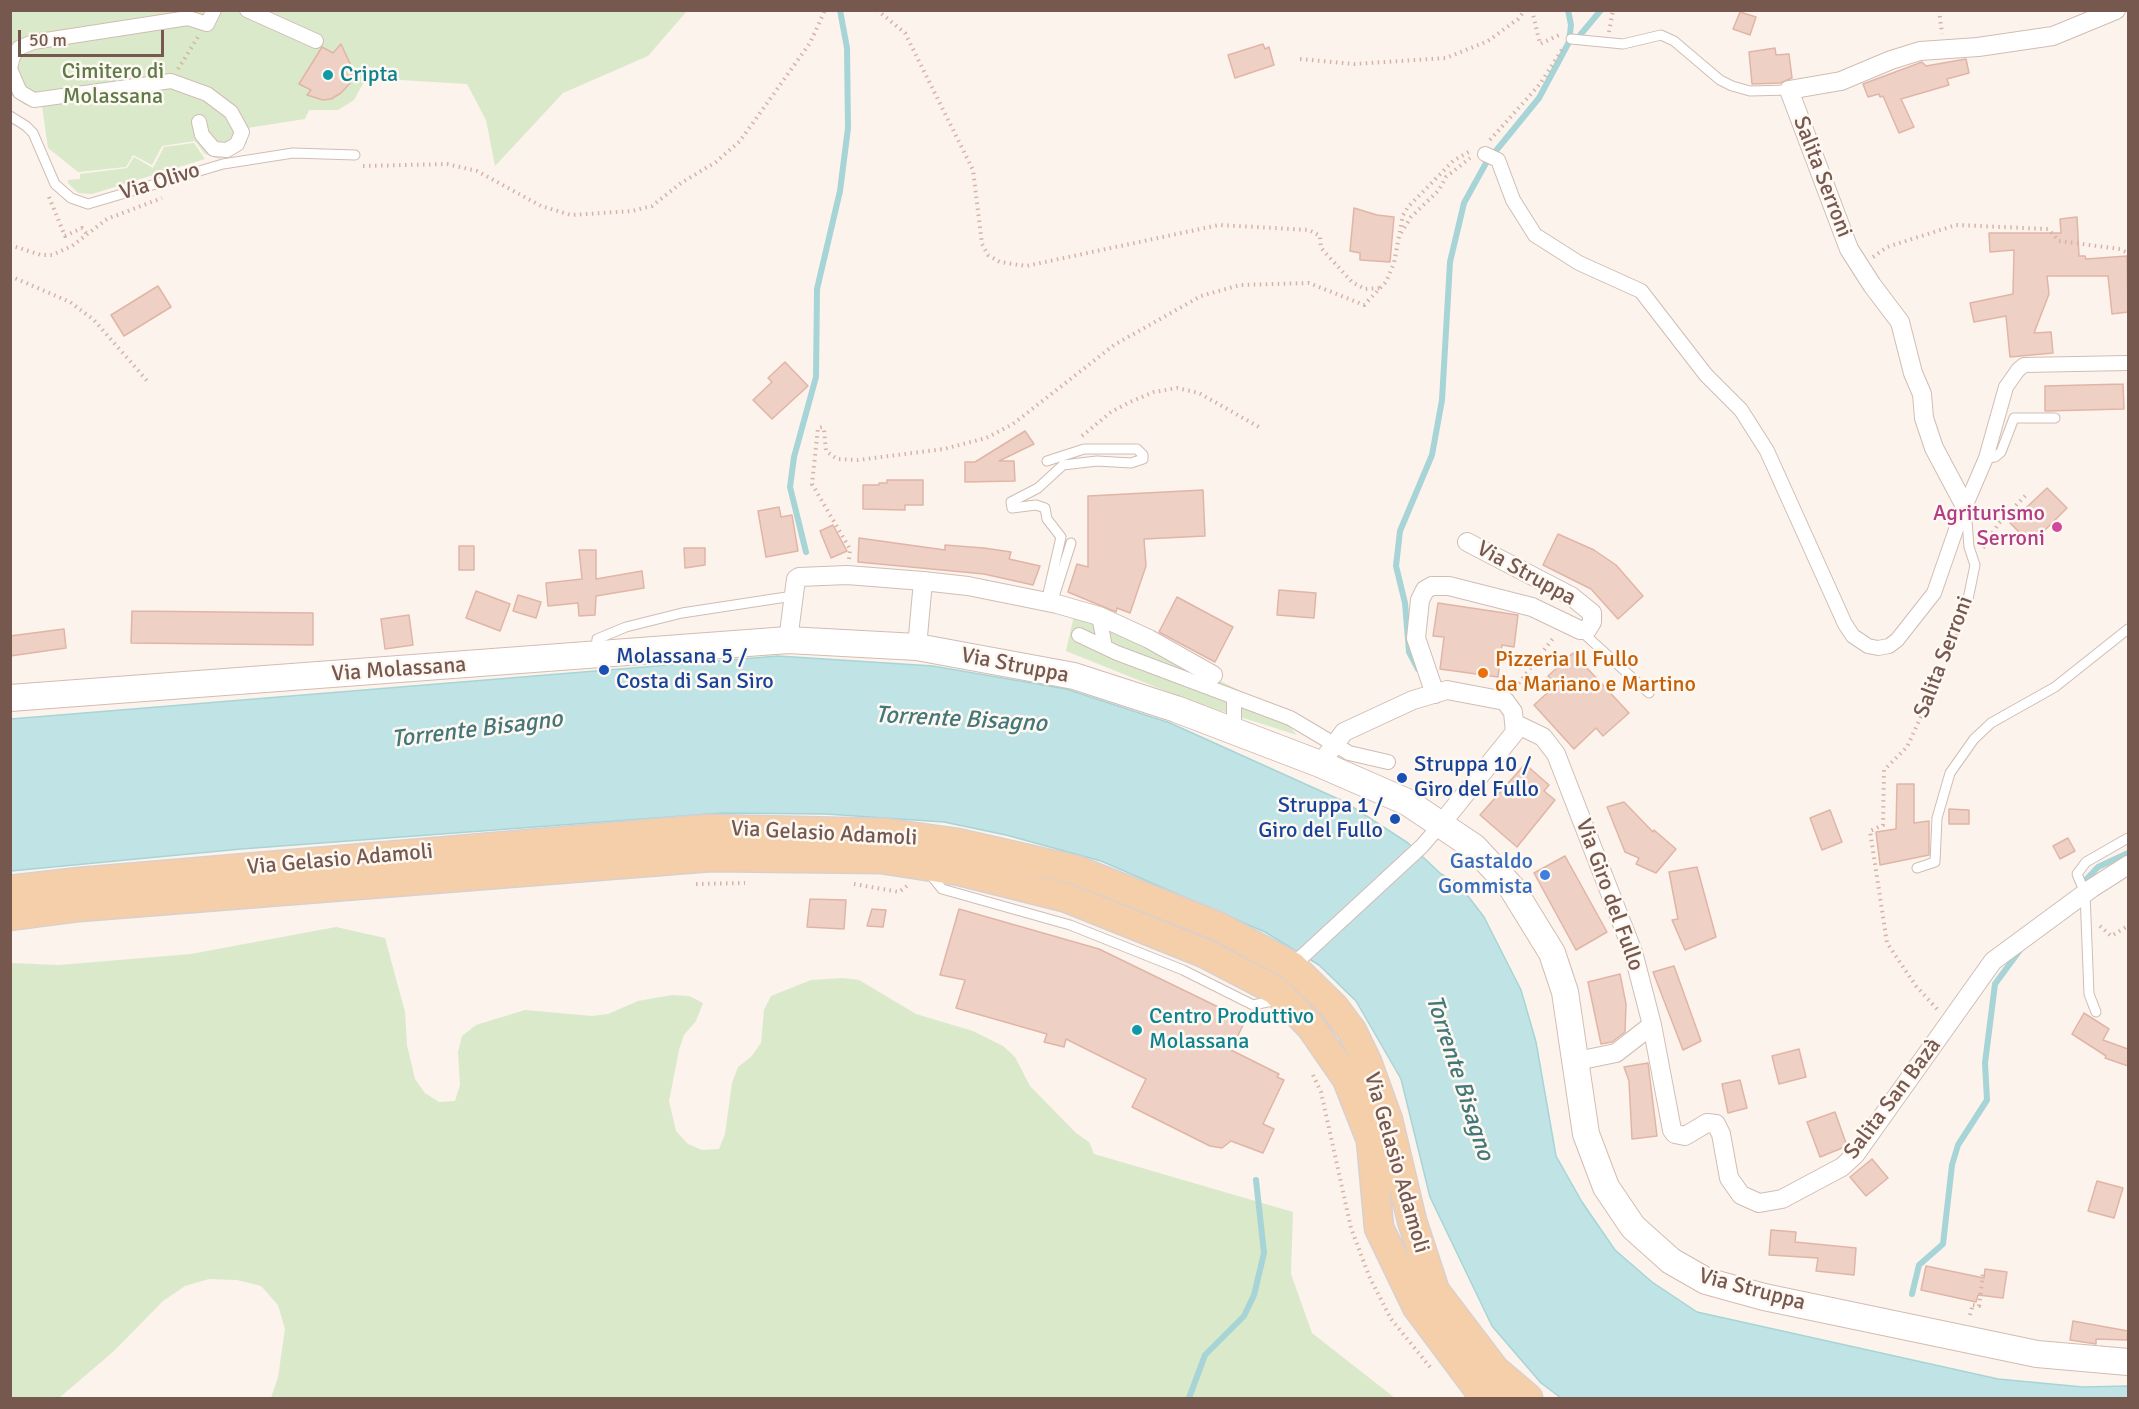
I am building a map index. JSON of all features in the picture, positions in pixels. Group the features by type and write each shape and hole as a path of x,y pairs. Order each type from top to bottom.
{"main road":[{"name":"Via Struppa","path":"788,640 917,647 1074,676 1176,709 1234,731 1326,754 1407,802 1474,847 1512,888 1535,921 1552,953 1565,992 1577,1060 1586,1134 1606,1187 1633,1227 1652,1246 1688,1272 1706,1281 1737,1290 1983,1344 2047,1355 2128,1362"},
{"name":"Via Molassana","path":"10,698 788,640"},
{"name":"Via Gelasio Adamoli","path":"10,890 80,882 708,829 886,833 958,843 1076,870 1217,926 1295,963 1334,1007 1352,1031 1367,1062 1388,1120 1412,1221 1435,1291 1495,1370 1528,1398"},
{"name":"Via Gelasio Adamoli","path":"10,916 78,907 711,857 881,860 959,871 1067,898 1204,953 1275,990 1326,1045 1347,1079 1371,1140 1379,1227 1417,1307 1476,1386 1491,1398"}],"street":[{"path":"200,122 202,135 214,149 226,150 237,144 242,132 231,112 207,93 171,81 34,100 20,92 10,68 13,56 19,48 33,42 188,18 207,24 214,10"},
{"path":"248,10 316,41"},
{"path":"1789,90 1841,81 1920,51 1978,47 2053,36 2116,10"},
{"name":"Salita Serroni","path":"1789,90 1849,249 1900,322 1913,373 1922,394 1924,418 1934,448 1966,508"},
{"path":"1484,153 1529,229 1579,263 1641,291 1706,375 1741,410 1767,451 1840,615 1859,641 1878,648 1889,646 1910,627 1934,593 1986,458 2006,387 2024,365 2128,363"},
{"name":"Via Struppa","path":"1435,694 1430,674 1416,641 1420,600 1428,588 1449,586 1492,596 1532,607 1587,630 1592,622 1592,613 1589,609 1571,596 1467,542"},
{"path":"788,640 793,596 796,579 799,577 847,575 923,581 1049,603 1099,616 1149,639 1216,683"},
{"path":"917,647 923,581"},
{"path":"1099,616 1105,647"},
{"name":"Via Struppa","path":"1079,635 1105,647 1216,683 1234,698 1290,718 1326,754 1349,753 1388,762"},
{"path":"1295,963 1422,846 1510,740 1516,724 1514,712 1505,701 1447,690 1344,732 1326,754"},
{"path":"1234,698 1234,731"},
{"name":"Via Giro del Fullo","path":"1516,724 1543,737 1550,743 1633,952 1652,1025 1670,1124"},
{"name":"Salita San Bazà","path":"1670,1124 1675,1134 1680,1136 1691,1133 1707,1123 1716,1124 1729,1178 1742,1195 1759,1203 1782,1199 1836,1170 1856,1155 1992,961 2085,893 2128,865"},
{"path":"1577,1060 1616,1053 1652,1025"}],"lane":[{"path":"1574,39 1623,44 1661,35 1674,41 1720,80 1732,86 1749,91 1789,90"},
{"path":"10,116 27,126 33,133 55,184"},
{"name":"Via Olivo","path":"55,184 71,198 87,204 223,164 293,153 355,155"},
{"path":"1986,458 1995,457 2001,452 2014,418 2055,418"},
{"path":"1047,462 1084,449 1130,448 1137,449 1143,455 1143,459 1131,463 1086,462 1063,465 1038,488 1011,502 1012,508 1035,505 1045,508 1047,519 1060,537 1049,603"},
{"name":"Salita Serroni","path":"1966,508 1970,547 1975,564 1967,604"},
{"path":"1049,603 1071,543"},
{"path":"595,656 597,639 626,627 682,613 793,596"},
{"name":"Via Struppa","path":"1573,626 1650,693"},
{"path":"1917,868 1935,862 1937,818 1950,773 1974,739 1991,723 2055,687 2128,629"},
{"path":"2096,1012 2089,993 2085,893 2077,874 2080,868 2128,838"},
{"path":"927,870 942,890 1070,924 1183,970 1253,1005 1283,998"}],"path":[{"path":"356,166 447,164 477,171 541,206 571,215 632,211 652,206 681,183 716,162 740,141 810,43 825,10"},
{"path":"878,10 904,33 973,170 982,244 988,255 1000,262 1026,267 1219,225 1309,230 1320,236 1321,248 1352,282 1365,289 1383,288"},
{"path":"1300,59 1354,64 1446,58 1488,40 1518,19 1525,10"},
{"path":"1398,236 1458,165 1467,158 1484,153 1490,141 1518,112 1574,39 1566,35 1557,35 1540,44 1535,33 1532,10"},
{"path":"171,81 207,24"},
{"path":"847,575 850,549 812,484 819,429 822,427 824,444 830,456 846,460 915,453 969,443 986,438 1013,424 1114,345 1201,296 1239,285 1309,283 1364,304 1383,288 1394,263 1398,236 1408,207 1453,160 1484,153"},
{"path":"55,184 47,192 65,236 82,228 87,233"},
{"path":"10,244 41,255 52,255 72,246 107,219 170,196"},
{"path":"1872,285 1871,263 1878,251 1956,225 2048,229 2059,241 2120,249 2128,253"},
{"path":"10,276 70,302 94,320 149,383"},
{"path":"1063,456 1076,441 1111,412 1154,392 1177,388 1199,393 1258,427"},
{"path":"1975,564 1999,523 2026,495"},
{"name":"Salita Serroni","path":"1965,1002 1958,1000 1942,1015 1916,986 1887,943 1870,831 1883,825 1884,770 1907,747 1948,658 1967,604"},
{"path":"1505,701 1573,626"},
{"path":"2098,923 2111,936 2128,926"},
{"path":"1970,1315 1973,1305 1979,1306 1983,1274"}],"green space":[{"name":"Cimitero di Molassana","path":"11,11 687,11 648,56 563,93 495,166 486,120 467,84 366,78 354,100 338,110 309,110 305,119 247,128 247,143 219,159 205,154 195,141 162,146 152,165 133,155 126,167 78,172 48,148 42,106 25,105 11,95"},
{"path":"194,143 205,159 92,194 78,193 68,183 68,180 80,179 80,174 127,168 134,157 153,168 164,147"},
{"path":"1075,611 1270,705 1297,735 1193,702 1066,651"},
{"path":"336,927 385,938 405,1012 407,1045 415,1079 425,1093 439,1102 455,1101 460,1085 458,1052 462,1036 476,1025 525,1010 592,1016 608,1014 638,1001 672,995 689,996 703,1003 696,1021 684,1035 669,1101 676,1131 688,1144 702,1150 719,1149 725,1134 732,1083 738,1067 751,1057 761,1043 764,1010 771,996 811,980 843,978 859,980 916,1014 973,1031 1003,1046 1015,1057 1030,1086 1076,1133 1089,1142 1094,1154 1293,1212 1291,1274 1312,1333 1395,1398 271,1398 278,1377 285,1329 278,1305 261,1286 237,1280 209,1279 185,1286 163,1301 114,1351 59,1398 11,1398 11,963 59,965 191,954"}],"water":[{"name":"Torrente Bisagno","path":"778,656 933,666 1066,689 1170,723 1345,802 1408,843 1441,874 1458,883 1484,917 1521,990 1536,1042 1556,1156 1582,1202 1615,1250 1652,1282 1697,1312 1998,1379 2083,1387 2128,1386 2128,1398 1561,1398 1541,1383 1492,1326 1430,1197 1401,1079 1356,1001 1319,965 1265,932 1101,861 1006,835 944,822 826,814 722,813 241,849 11,871 11,719"}],"building":[{"path":"1740,12 1756,17 1750,35 1733,29"},
{"name":"Cripta","path":"341,44 352,68 351,82 341,93 331,99 323,100 307,95 311,90 299,84 322,47 333,53"},
{"path":"1263,44 1265,49 1269,47 1274,65 1235,78 1228,55"},
{"path":"1775,48 1776,55 1789,54 1792,78 1780,83 1752,84 1749,52"},
{"path":"1966,59 1969,73 1947,79 1949,85 1901,99 1914,127 1899,133 1883,96 1880,97 1879,94 1868,97 1863,84 1922,62 1926,66"},
{"path":"1354,208 1394,217 1390,262 1360,260 1360,253 1350,251"},
{"path":"2077,217 2079,256 2085,256 2086,259 2127,256 2128,312 2112,314 2108,276 2047,276 2049,294 2034,333 2051,332 2053,353 2010,357 2006,316 1974,322 1970,303 2013,294 2014,250 1990,252 1989,233 2061,233 2060,219"},
{"path":"158,286 171,307 124,336 111,315"},
{"path":"785,362 808,386 772,419 753,400 772,382 768,378"},
{"path":"2123,384 2124,409 2045,411 2045,386"},
{"path":"1025,431 1034,444 999,461 1014,461 1015,481 965,482 965,462 975,462"},
{"path":"887,480 923,480 923,505 905,505 905,510 863,509 863,485 879,485 879,483 887,483"},
{"path":"2047,488 2067,508 2031,544 2010,523"},
{"path":"1203,490 1205,536 1144,539 1146,566 1130,613 1117,608 1116,612 1068,592 1077,564 1088,567 1088,496"},
{"path":"779,507 781,517 792,515 798,551 766,557 758,511"},
{"path":"833,525 847,551 831,558 820,531"},
{"path":"1558,534 1594,550 1616,565 1643,596 1618,619 1591,589 1543,565"},
{"path":"859,538 945,550 945,545 1011,552 1009,559 1040,566 1033,585 984,574 858,562"},
{"path":"459,546 474,546 474,570 459,570"},
{"path":"684,548 705,548 705,565 685,568"},
{"path":"579,550 596,550 596,579 642,571 644,588 596,596 595,615 579,616 578,603 548,606 546,583 582,579"},
{"path":"1279,590 1316,593 1314,618 1277,615"},
{"path":"476,591 510,604 500,631 466,618"},
{"path":"518,595 541,602 536,618 513,611"},
{"path":"1177,597 1233,627 1215,662 1159,632"},
{"path":"1438,603 1518,615 1514,647 1502,645 1498,677 1440,669 1444,637 1433,636"},
{"path":"132,611 313,613 313,645 131,643"},
{"path":"409,615 413,645 385,649 381,619"},
{"path":"64,629 66,648 10,656 10,636"},
{"path":"1573,653 1629,713 1603,736 1596,728 1574,749 1534,705 1556,685 1548,676"},
{"path":"1525,764 1549,785 1544,791 1555,800 1517,847 1480,815"},
{"path":"1897,784 1914,784 1914,823 1929,821 1929,855 1880,865 1876,832 1896,829"},
{"path":"1624,802 1653,832 1654,830 1676,849 1656,873 1636,864 1639,858 1625,852 1607,807"},
{"path":"1949,809 1969,810 1969,824 1949,824"},
{"path":"1830,810 1842,842 1822,850 1810,818"},
{"path":"2068,838 2075,851 2060,859 2053,846"},
{"path":"1565,856 1607,932 1576,950 1534,873"},
{"path":"1697,867 1716,937 1685,950 1672,920 1678,919 1669,872"},
{"path":"810,899 846,900 844,929 807,927"},
{"path":"872,909 886,910 883,927 867,926"},
{"name":"Centro Produttivo Molassana","path":"959,909 1099,949 1243,1019 1241,1022 1244,1023 1231,1050 1279,1074 1277,1077 1284,1080 1263,1124 1274,1129 1263,1153 1231,1141 1222,1148 1210,1146 1132,1107 1146,1079 1066,1039 1064,1047 1044,1042 1047,1034 956,1008 965,980 940,975"},
{"path":"1674,966 1701,1041 1683,1050 1653,972"},
{"path":"1620,974 1626,1004 1625,1032 1612,1042 1601,1044 1588,982"},
{"path":"2084,1013 2109,1029 2103,1040 2128,1049 2128,1066 2105,1058 2106,1056 2072,1034"},
{"path":"1799,1049 1806,1077 1779,1084 1772,1056"},
{"path":"1648,1063 1657,1136 1632,1139 1629,1081 1624,1067"},
{"path":"1740,1080 1747,1108 1728,1113 1722,1084"},
{"path":"1835,1112 1847,1146 1820,1157 1807,1122"},
{"path":"1872,1159 1888,1178 1866,1196 1850,1177"},
{"path":"2097,1181 2123,1188 2114,1218 2088,1211"},
{"path":"1771,1230 1796,1232 1795,1242 1856,1248 1854,1275 1816,1271 1818,1258 1769,1255"},
{"path":"1926,1266 1984,1278 1985,1269 2007,1272 2003,1298 1978,1295 1976,1302 1921,1290"},
{"path":"2073,1321 2128,1331 2127,1340 2096,1339 2096,1344 2070,1340"}],"waterway":[{"path":"806,552 790,487 794,457 816,377 817,289 840,191 848,128 847,48 840,10"},
{"path":"1418,669 1409,652 1405,603 1396,566 1400,531 1432,455 1442,400 1450,262 1464,203 1486,163 1539,98 1569,42 1571,25 1568,10"},
{"path":"1576,40 1601,10"},
{"path":"2080,886 2098,867 2128,853"},
{"path":"1912,1294 1919,1265 1943,1244 1952,1165 1958,1145 1987,1100 1985,1063 1995,984 2020,950"},
{"path":"1189,1398 1205,1355 1244,1316 1254,1295 1264,1253 1256,1180"}],"place":[{"name":"Cripta","path":"328,75"},
{"name":"Agriturismo Serroni","path":"2057,527"},
{"name":"Molassana 5 / Costa di San Siro","path":"604,670"},
{"name":"Pizzeria Il Fullo da Mariano e Martino","path":"1483,673"},
{"name":"Struppa 10 / Giro del Fullo","path":"1402,778"},
{"name":"Struppa 1 / Giro del Fullo","path":"1395,819"},
{"name":"Gastaldo Gommista","path":"1545,875"},
{"name":"Centro Produttivo Molassana","path":"1137,1030"}]}
